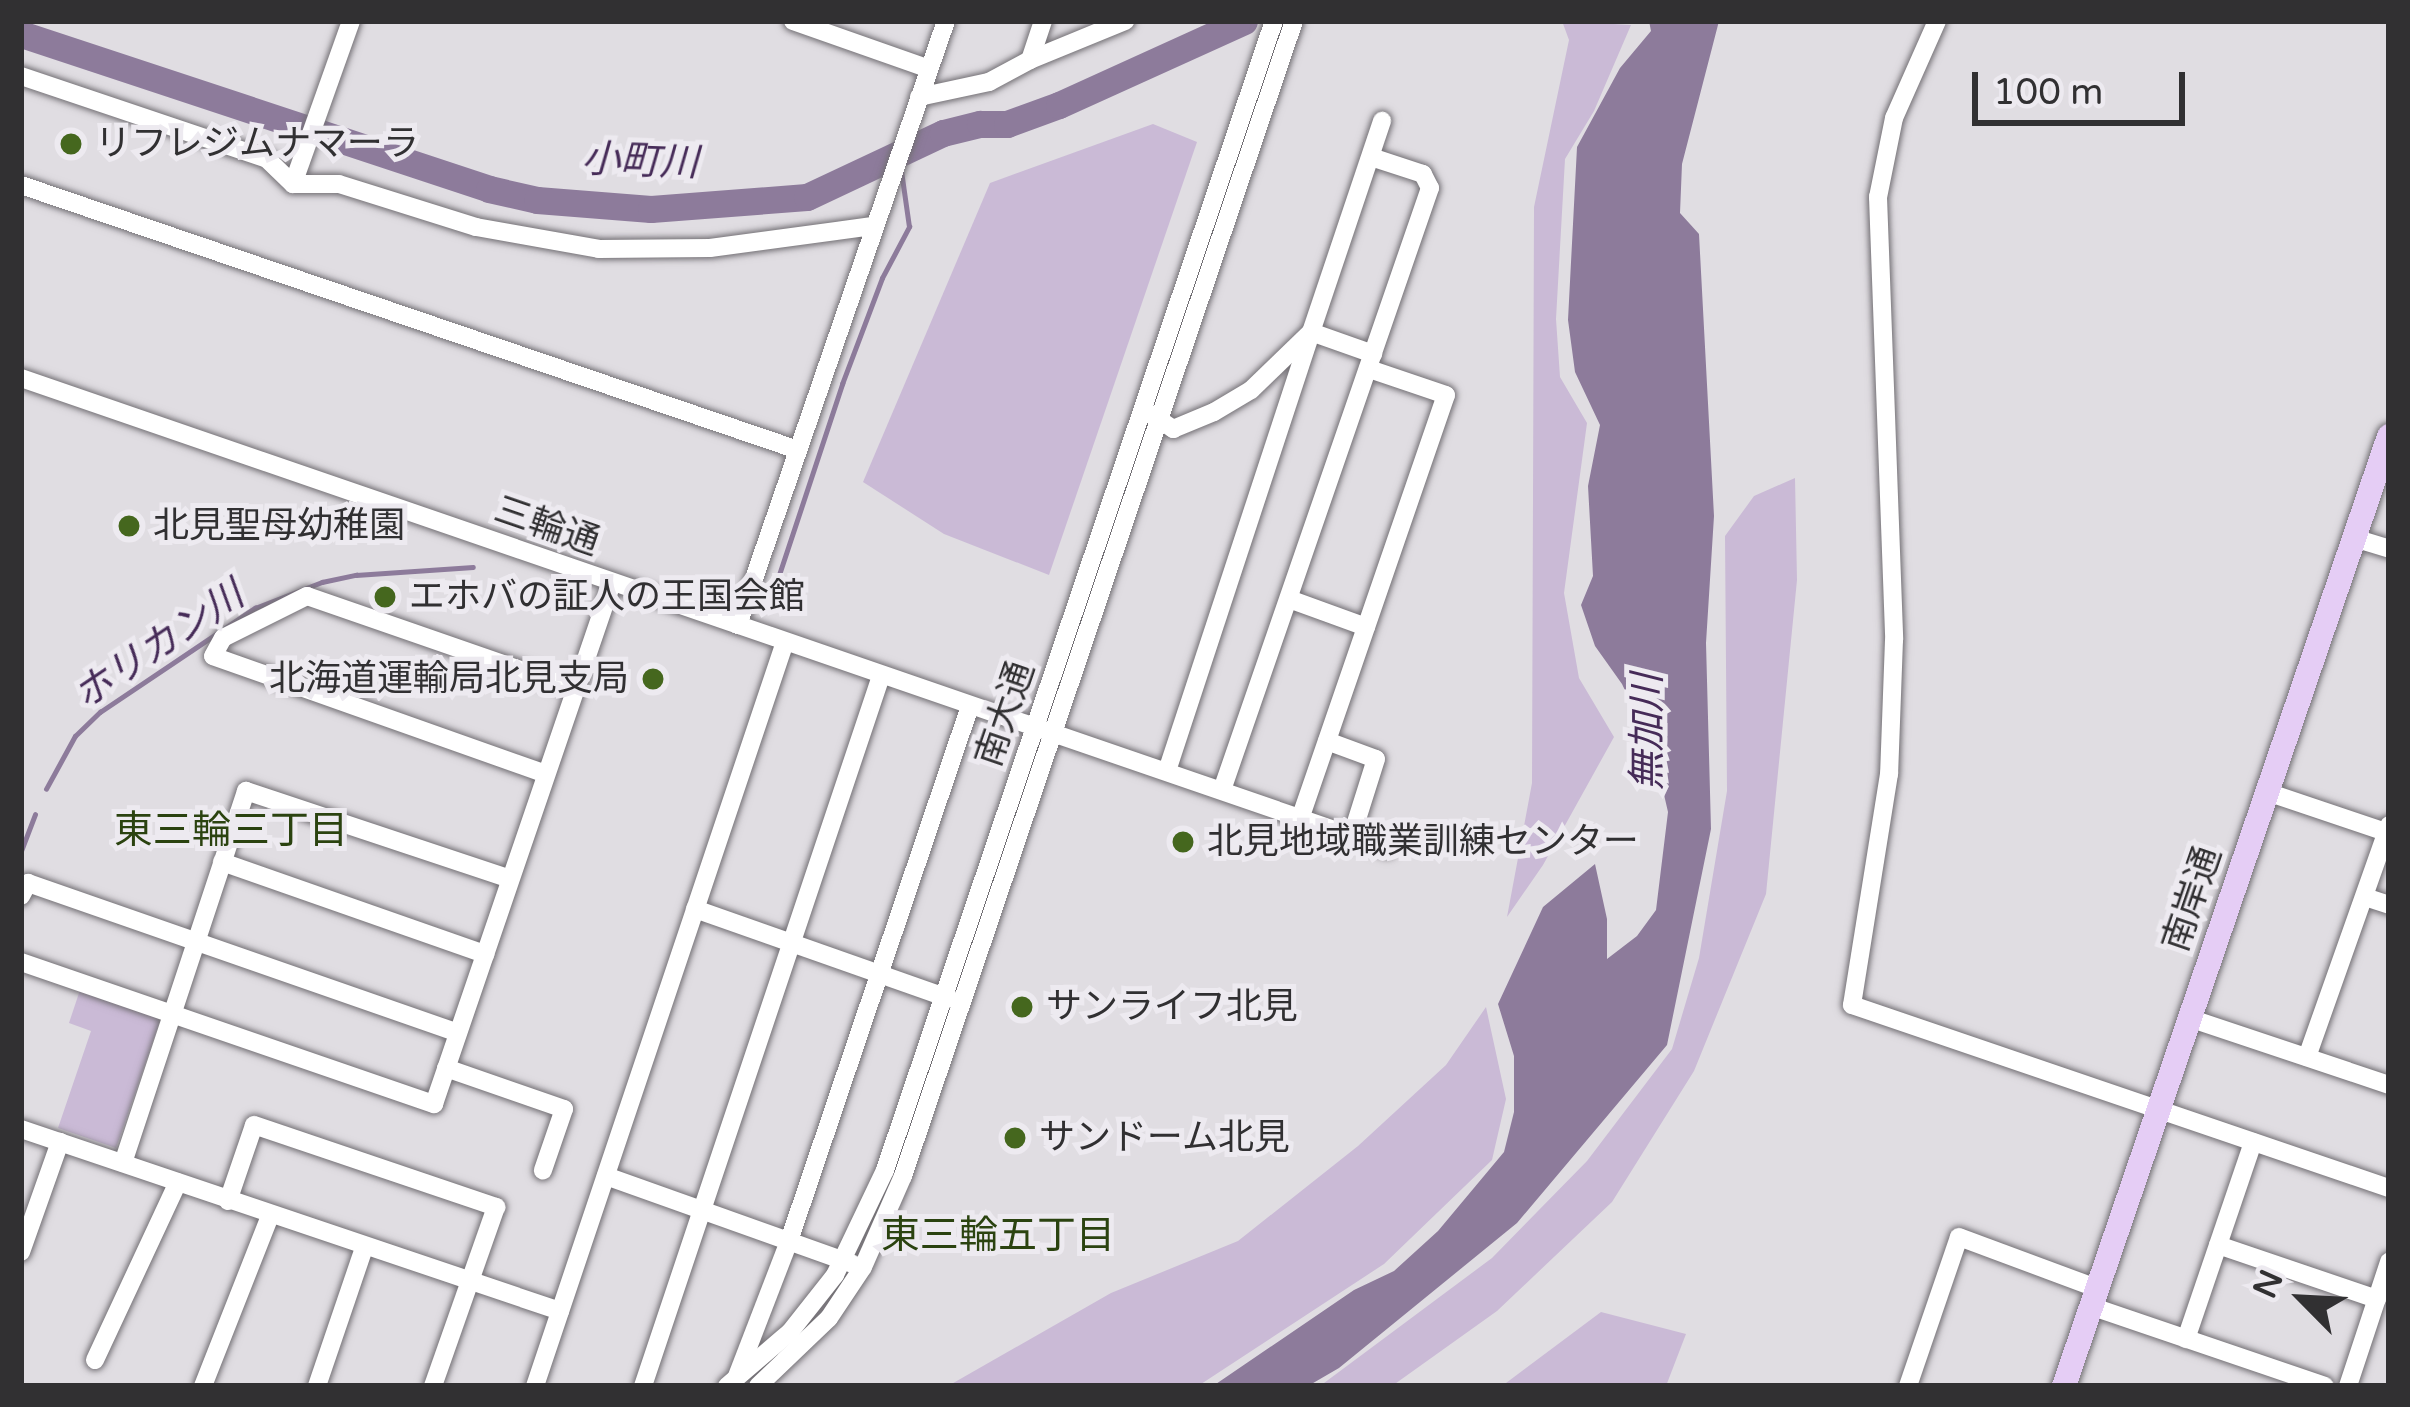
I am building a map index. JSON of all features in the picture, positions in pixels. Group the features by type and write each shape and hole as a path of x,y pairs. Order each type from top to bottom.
{"main road":[{"name":"南岸通","path":"2067,1385 2093,1297 2389,436"}],"street":[{"path":"297,175 351,21"},
{"path":"794,21 929,69"},
{"path":"738,626 946,21"},
{"path":"1030,60 1043,21"},
{"path":"916,104 989,82 1126,21"},
{"name":"南大通","path":"1202,263 1274,21"},
{"name":"南大通","path":"758,1386 829,1318 854,1264 952,999 1202,263 1294,21"},
{"path":"1937,21 1894,118 1878,197 1894,640 1889,774 1852,1005 2389,1188"},
{"path":"21,76 267,159 297,175 476,227 599,249 710,248 876,218"},
{"path":"1167,771 1382,121"},
{"path":"1222,790 1430,188 1423,174 1371,157"},
{"path":"21,185 798,450"},
{"path":"1300,816 1446,395 1311,332"},
{"path":"1149,414 1173,429 1214,412 1251,390 1311,332"},
{"name":"三輪通","path":"21,378 1387,848"},
{"path":"2354,538 2389,549"},
{"path":"21,962 434,1104 611,583"},
{"path":"546,774 213,656 223,638 308,596 575,689"},
{"path":"1289,599 1366,627"},
{"path":"535,1386 785,642"},
{"path":"643,1386 881,676"},
{"path":"731,1383 789,1241 970,706"},
{"path":"1327,741 1376,759 1352,835"},
{"path":"123,1163 246,791 511,879"},
{"path":"2267,792 2388,828 2307,1057"},
{"path":"222,862 485,953"},
{"path":"21,896 28,883 458,1033"},
{"path":"2366,897 2389,905"},
{"path":"695,909 952,999"},
{"path":"2188,1018 2389,1084"},
{"path":"446,1068 564,1109 544,1170"},
{"path":"228,1201 254,1125 496,1208 434,1386"},
{"path":"21,1129 560,1311"},
{"path":"21,1252 60,1142"},
{"path":"2186,1339 2253,1142"},
{"path":"606,1176 854,1264"},
{"path":"95,1360 178,1182"},
{"path":"203,1386 270,1216"},
{"path":"1908,1386 1959,1237 2186,1339 2325,1386"},
{"path":"2218,1245 2377,1299"},
{"path":"317,1386 364,1248"},
{"path":"2348,1386 2389,1262"},
{"name":"南大通","path":"731,1383 790,1332 854,1264"}],"shaded area":[{"path":"1562,21 1631,25 1594,111 1565,159 1556,319 1560,377 1587,423 1564,593 1579,678 1614,737 1543,865 1507,917 1532,783 1534,207 1569,40"},
{"path":"1153,124 1197,142 1049,575 944,534 863,482 990,183"},
{"path":"1795,478 1797,580 1766,894 1694,1071 1612,1202 1497,1311 1392,1386 1320,1386 1492,1258 1587,1161 1672,1049 1699,958 1727,791 1725,536 1754,496"},
{"path":"81,987 162,1015 116,1148 58,1128 91,1031 69,1023"},
{"path":"1486,1007 1506,1099 1492,1160 1384,1264 1198,1386 948,1386 1111,1293 1238,1241 1358,1146 1446,1065"},
{"path":"1601,1312 1686,1334 1666,1386 1502,1386"}],"water":[{"name":"無加川","path":"1649,21 1719,21 1682,164 1680,213 1699,234 1714,516 1706,643 1711,829 1667,1045 1517,1223 1339,1368 1308,1386 1213,1386 1354,1290 1394,1271 1438,1231 1504,1152 1514,1112 1514,1056 1498,1004 1543,907 1595,864 1607,919 1607,959 1637,936 1656,910 1668,812 1654,751 1622,684 1595,646 1581,605 1593,576 1588,486 1600,425 1575,372 1568,320 1577,147 1620,68 1651,31"}],"waterway":[{"name":"小町川","path":"21,34 489,189 537,200 651,209 807,197 943,133 980,124 1007,124 1059,105 1244,21"},
{"name":"ホリカン川","path":"776,584 842,384 882,278 909,227 901,171"},
{"name":"ホリカン川","path":"46,789 75,736 100,712 255,608 322,582 356,575 473,567"},
{"name":"ホリカン川","path":"21,851 35,815"}],"place":[{"name":"リフレジムナマーラ","path":"71,144"},
{"name":"北見聖母幼稚園","path":"129,526"},
{"name":"エホバの証人の王国会館","path":"385,597"},
{"name":"北海道運輸局北見支局","path":"653,679"},
{"name":"北見地域職業訓練センター","path":"1183,842"},
{"name":"サンライフ北見","path":"1022,1007"},
{"name":"サンドーム北見","path":"1015,1138"}],"district":[{"name":"東三輪三丁目","path":"231,831"},
{"name":"東三輪五丁目","path":"998,1236"}]}
